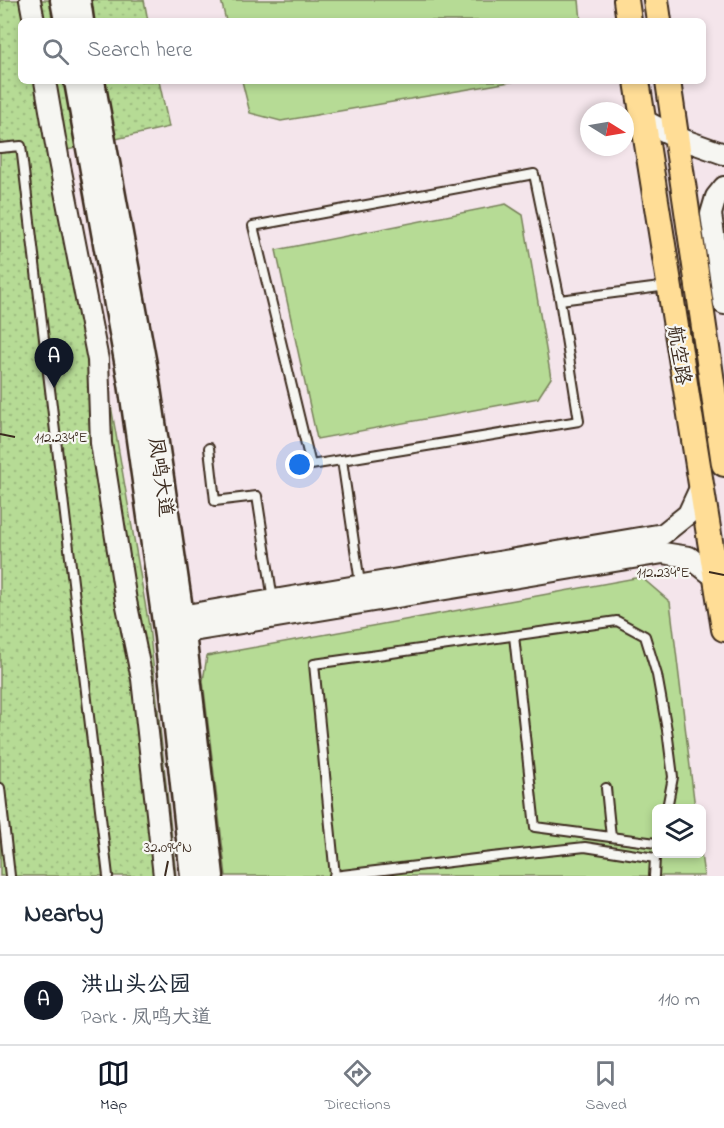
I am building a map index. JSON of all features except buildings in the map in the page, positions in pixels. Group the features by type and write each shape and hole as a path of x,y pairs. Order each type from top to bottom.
{"main road":[{"path":"62,0 65,18"},
{"path":"78,0 81,18"},
{"path":"626,0 629,18"},
{"path":"656,0 659,18"},
{"name":"凤鸣大道","path":"77,84 97,147"},
{"name":"凤鸣大道","path":"93,84 97,147 130,383 174,626 212,876"},
{"name":"航空路","path":"638,84 724,629"},
{"name":"航空路","path":"668,84 724,464"},
{"name":"凤鸣大道","path":"174,626 192,876"}],"street":[{"path":"30,0 33,18"},
{"path":"46,84 98,360 101,443 126,602 141,679 164,876"},
{"path":"643,120 676,137 724,154"},
{"path":"724,187 716,197 711,214 724,304"},
{"path":"174,626 273,600 663,534 688,514 701,486"},
{"path":"174,626 663,553 689,557 716,578"}],"lane":[{"path":"0,148 21,146 108,876"},
{"path":"534,174 560,300 579,421 311,465 253,226 534,174"},
{"path":"560,300 669,286"},
{"path":"209,448 214,501 257,496 273,600"},
{"path":"342,460 361,585"},
{"path":"652,855 585,847 334,876 314,664 617,621 645,636 657,675 673,777 668,804"},
{"path":"514,636 535,827 652,842"},
{"path":"0,788 10,876"},
{"path":"606,788 611,837"},
{"path":"654,876 656,858"}],"green space":[{"path":"0,0 144,0 147,18 18,18 18,84 160,84 169,127 67,150 149,626 176,876 0,876"},
{"path":"221,0 579,0 581,18 225,18"},
{"path":"243,84 498,84 281,121 250,113"},
{"path":"506,204 523,215 551,378 538,398 317,439 276,250"},
{"path":"641,577 670,602 695,804 652,804 652,858 702,858 704,876 226,876 203,681 207,656"}],"place":[{"name":"洪山头公园","path":"54,388"}]}
